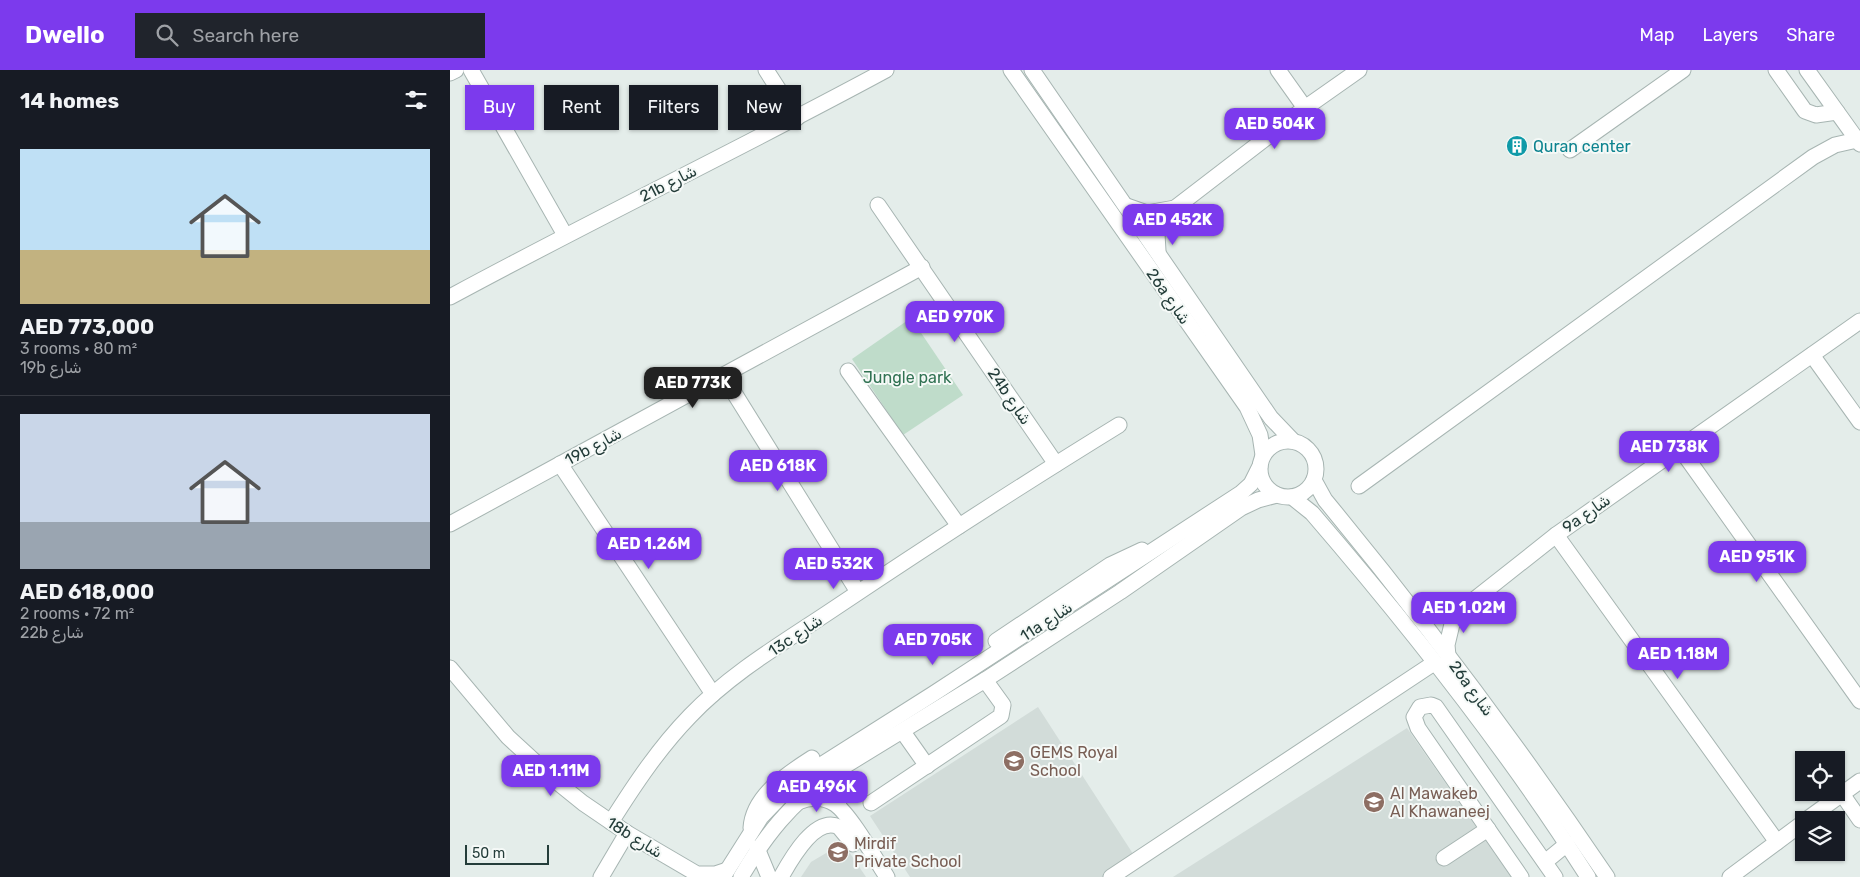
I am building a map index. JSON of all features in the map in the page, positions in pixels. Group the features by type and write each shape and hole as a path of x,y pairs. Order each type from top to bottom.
{"street":[{"path":"450,73 456,70"},
{"path":"472,70 564,235"},
{"path":"766,70 776,85"},
{"name":"21b شارع","path":"801,116 886,70"},
{"name":"26a شارع","path":"1011,70 1247,408 1257,425 1261,460"},
{"name":"26a شارع","path":"1032,70 1272,418 1292,441"},
{"path":"1278,70 1305,108"},
{"path":"1158,252 1157,234 1175,208 1305,108 1359,70"},
{"path":"1570,150 1682,70"},
{"path":"1776,70 1805,111 1816,116 1837,112"},
{"path":"1358,486 1813,157 1835,146 1858,142 1807,70"},
{"name":"21b شارع","path":"450,297 564,235 773,130"},
{"name":"24b شارع","path":"878,205 1056,464"},
{"path":"1126,206 1148,213 1175,208"},
{"name":"19b شارع","path":"450,524 922,267"},
{"name":"9a شارع","path":"1441,659 1447,645 1452,624 1464,607 1556,535 1860,321"},
{"path":"1812,355 1860,422"},
{"path":"848,371 959,526"},
{"path":"723,375 858,592"},
{"name":"13c شارع","path":"611,822 649,763 669,738 713,694 734,677 959,526 1119,426"},
{"path":"1292,441 1306,447 1314,458 1316,473 1314,480 1305,491 1284,496 1271,492 1262,480 1261,460 1273,445 1292,441"},
{"path":"1679,447 1860,701"},
{"name":"11a شارع","path":"730,875 751,831 772,805 810,772 1241,493 1254,478 1261,460"},
{"path":"560,464 713,694"},
{"name":"26a شارع","path":"1314,480 1324,500 1417,614 1441,659 1493,741 1567,844 1588,877"},
{"name":"26a شارع","path":"1284,496 1312,513 1441,659 1607,877"},
{"name":"11a شارع","path":"730,875 757,848 797,802 842,767 903,732 985,680 1120,592 1241,508 1258,500 1284,496"},
{"path":"1556,535 1777,842"},
{"name":"9a شارع","path":"1417,614 1446,614 1464,607"},
{"path":"1111,877 1441,659"},
{"name":"18b شارع","path":"450,668 485,713 532,760 583,803 627,833 698,876 730,875"},
{"path":"871,803 1001,716 1003,705 985,680"},
{"path":"1521,877 1418,728 1414,717 1416,712 1425,705 1436,707 1474,755 1516,821 1547,858 1555,877"},
{"path":"903,732 927,766"},
{"path":"1474,755 1493,741"},
{"path":"842,767 836,787 839,807 887,877"},
{"path":"1845,792 1860,781"},
{"path":"797,802 809,798 822,799 839,807"},
{"path":"1845,798 1860,820"},
{"path":"1819,811 1832,801"},
{"path":"1489,830 1507,808"},
{"path":"1444,858 1489,830 1516,821"},
{"path":"780,877 803,841 830,824 839,827 859,850 871,852"},
{"path":"1730,877 1795,828"},
{"path":"601,877 627,833"},
{"path":"1547,858 1567,844"},
{"path":"757,848 769,877"}],"shaded area":[{"name":"GEMS Royal School","path":"1038,707 1137,860 1111,877 910,877 870,816"},
{"name":"Al Mawakeb Al Khawaneej","path":"1407,728 1511,877 1173,877"},
{"name":"Mirdif Private School","path":"843,843 866,877 801,877 811,862"}],"green space":[{"name":"Jungle park","path":"911,318 963,395 903,435 852,359"}],"place":[{"name":"Quran center","path":"1517,146"},
{"name":"GEMS Royal School","path":"1014,761"},
{"name":"Al Mawakeb Al Khawaneej","path":"1374,802"},
{"name":"Mirdif Private School","path":"838,852"}]}
